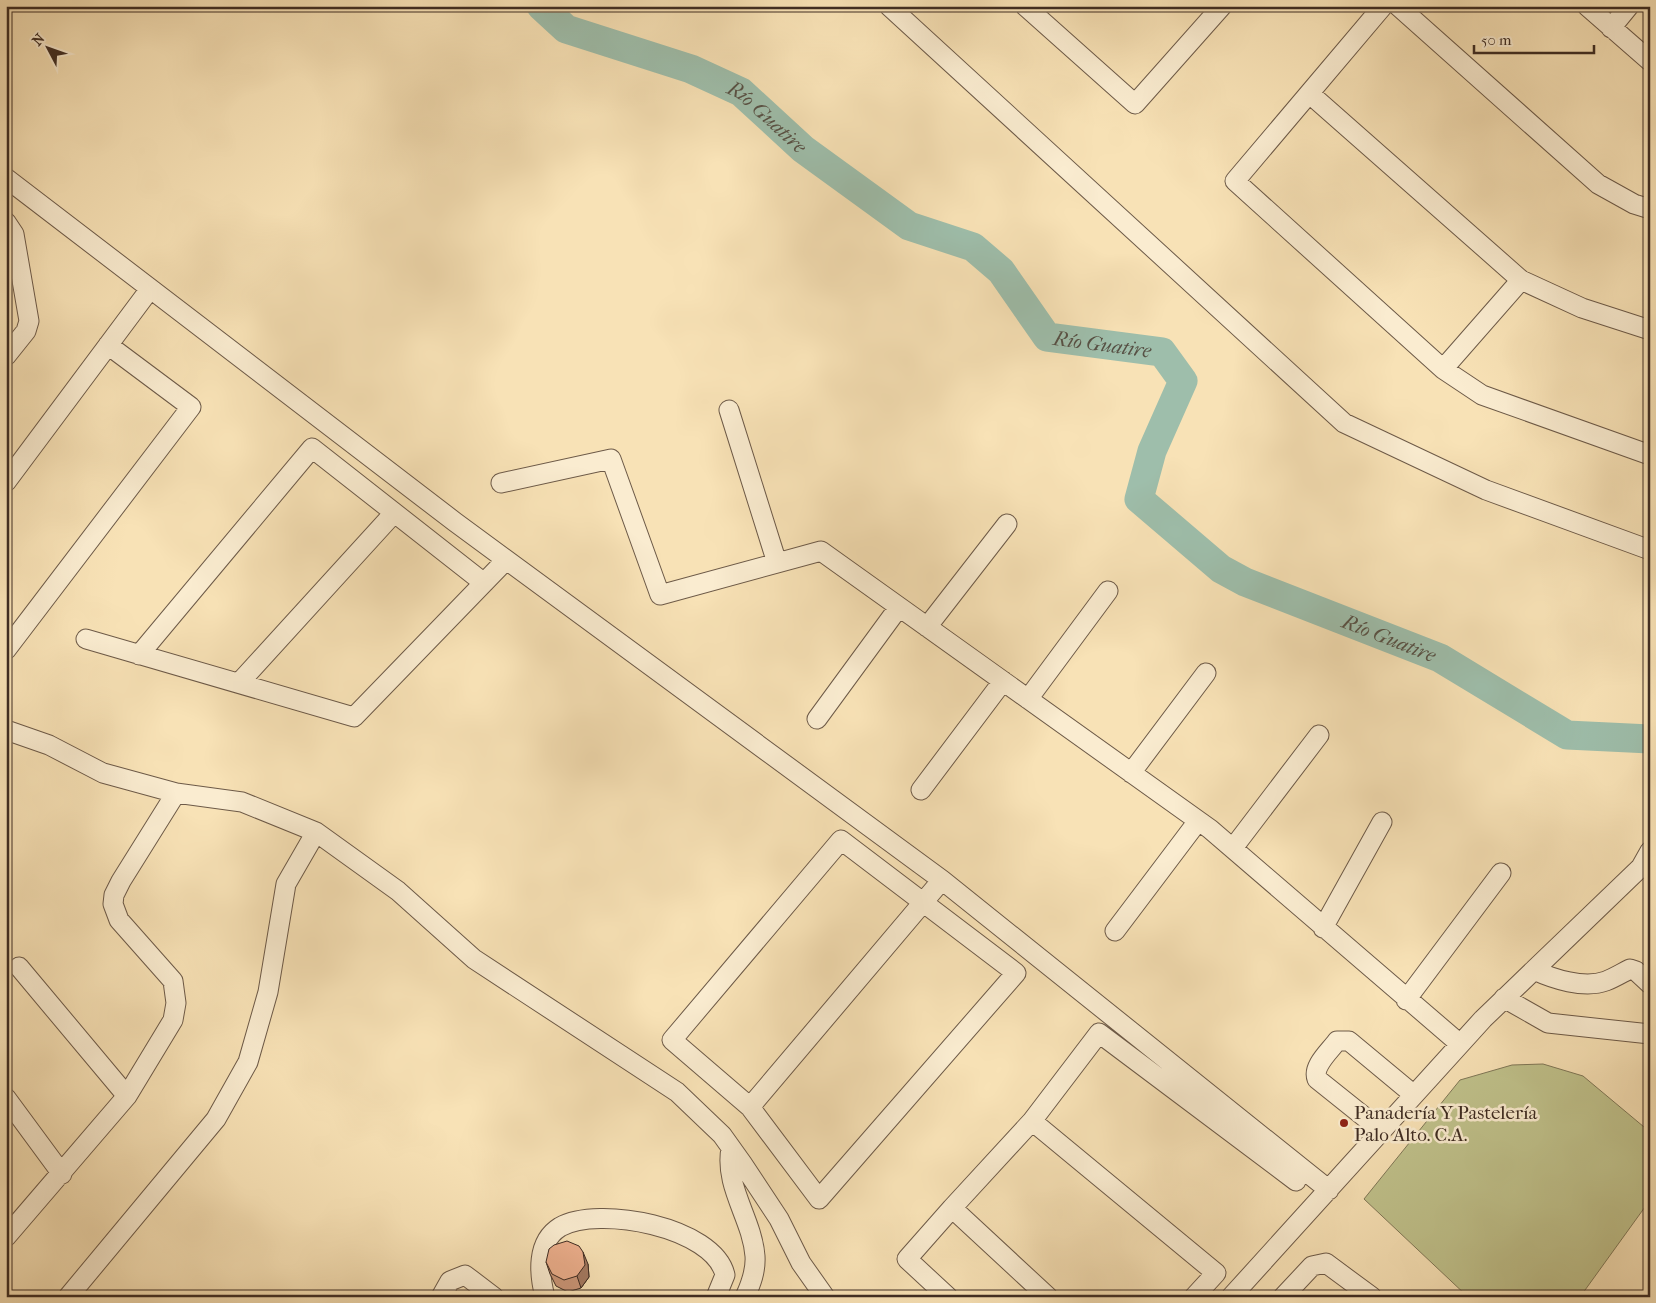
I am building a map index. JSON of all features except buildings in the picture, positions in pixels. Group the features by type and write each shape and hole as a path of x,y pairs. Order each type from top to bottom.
{"street":[{"path":"889,6 1344,422 1486,490 1650,550"},
{"path":"1025,6 1135,104 1216,8"},
{"path":"1383,6 1236,181 1443,369 1482,395 1650,455"},
{"path":"1398,6 1598,184 1634,204 1650,209"},
{"path":"1587,6 1650,61"},
{"path":"1611,28 1629,6"},
{"path":"1310,94 1521,280 1582,308 1650,330"},
{"path":"6,178 506,560 942,880 1328,1190"},
{"path":"6,222 14,234 29,321 26,331 6,356"},
{"path":"1443,369 1521,280"},
{"path":"6,482 150,289"},
{"path":"6,650 191,407 108,345"},
{"path":"729,410 777,564"},
{"path":"139,654 312,448 484,583"},
{"path":"501,483 611,459 660,595 821,551 1198,820 1406,1000 1460,1044"},
{"path":"239,683 394,513"},
{"path":"927,627 1007,524"},
{"path":"86,639 354,717 506,560"},
{"path":"1028,699 1108,591"},
{"path":"817,719 899,607"},
{"path":"1131,773 1206,673"},
{"path":"921,790 1003,681"},
{"path":"6,730 49,745 102,773 176,793 242,802 316,832 398,891 474,959 677,1092 722,1135 779,1219 801,1263 825,1297"},
{"path":"1232,848 1319,735"},
{"path":"6,1237 127,1096 173,1020 176,1003 173,981 119,920 113,904 114,895 176,793"},
{"path":"1114,931 1198,820"},
{"path":"1323,928 1382,822"},
{"path":"68,1297 216,1119 248,1062 268,992 286,884 316,832"},
{"path":"841,840 1016,973 819,1199 750,1107 672,1040 841,840"},
{"path":"1032,1121 1216,1273 1238,1295 1328,1190 1460,1044 1504,998 1640,867 1650,852"},
{"path":"1406,1000 1501,872"},
{"path":"750,1107 942,880"},
{"path":"19,967 127,1096"},
{"path":"1534,970 1552,978 1590,983 1605,982 1630,968 1650,984"},
{"path":"1504,998 1548,1024 1650,1034"},
{"path":"948,1297 907,1259 1032,1121 1098,1033 1296,1181"},
{"path":"1382,1131 1317,1079 1316,1071 1318,1065 1338,1041 1349,1040 1414,1095"},
{"path":"6,1098 62,1174"},
{"path":"731,1148 729,1161 736,1198 743,1214 755,1256 753,1278 745,1297"},
{"path":"952,1208 1048,1297"},
{"path":"545,1297 540,1266 544,1246 552,1234 570,1224 616,1220 678,1231 713,1252 720,1260 725,1275 716,1297"},
{"path":"1283,1297 1312,1266 1326,1263 1372,1297"},
{"path":"1194,1297 1216,1273"},
{"path":"441,1297 450,1281 459,1276 464,1276 494,1297"}],"green space":[{"path":"1543,1064 1583,1076 1650,1132 1650,1200 1580,1297 1468,1297 1364,1199 1460,1080 1512,1065"}],"waterway":[{"name":"Río Guatire","path":"541,6 566,29 691,69 741,92 803,149 909,226 973,247 1001,271 1047,337 1162,352 1183,381 1152,451 1139,499 1221,569 1245,582 1440,658 1567,735 1650,739"}],"place":[{"name":"Panadería Y Pastelería Palo Alto. C.A.","path":"1344,1123"}]}
